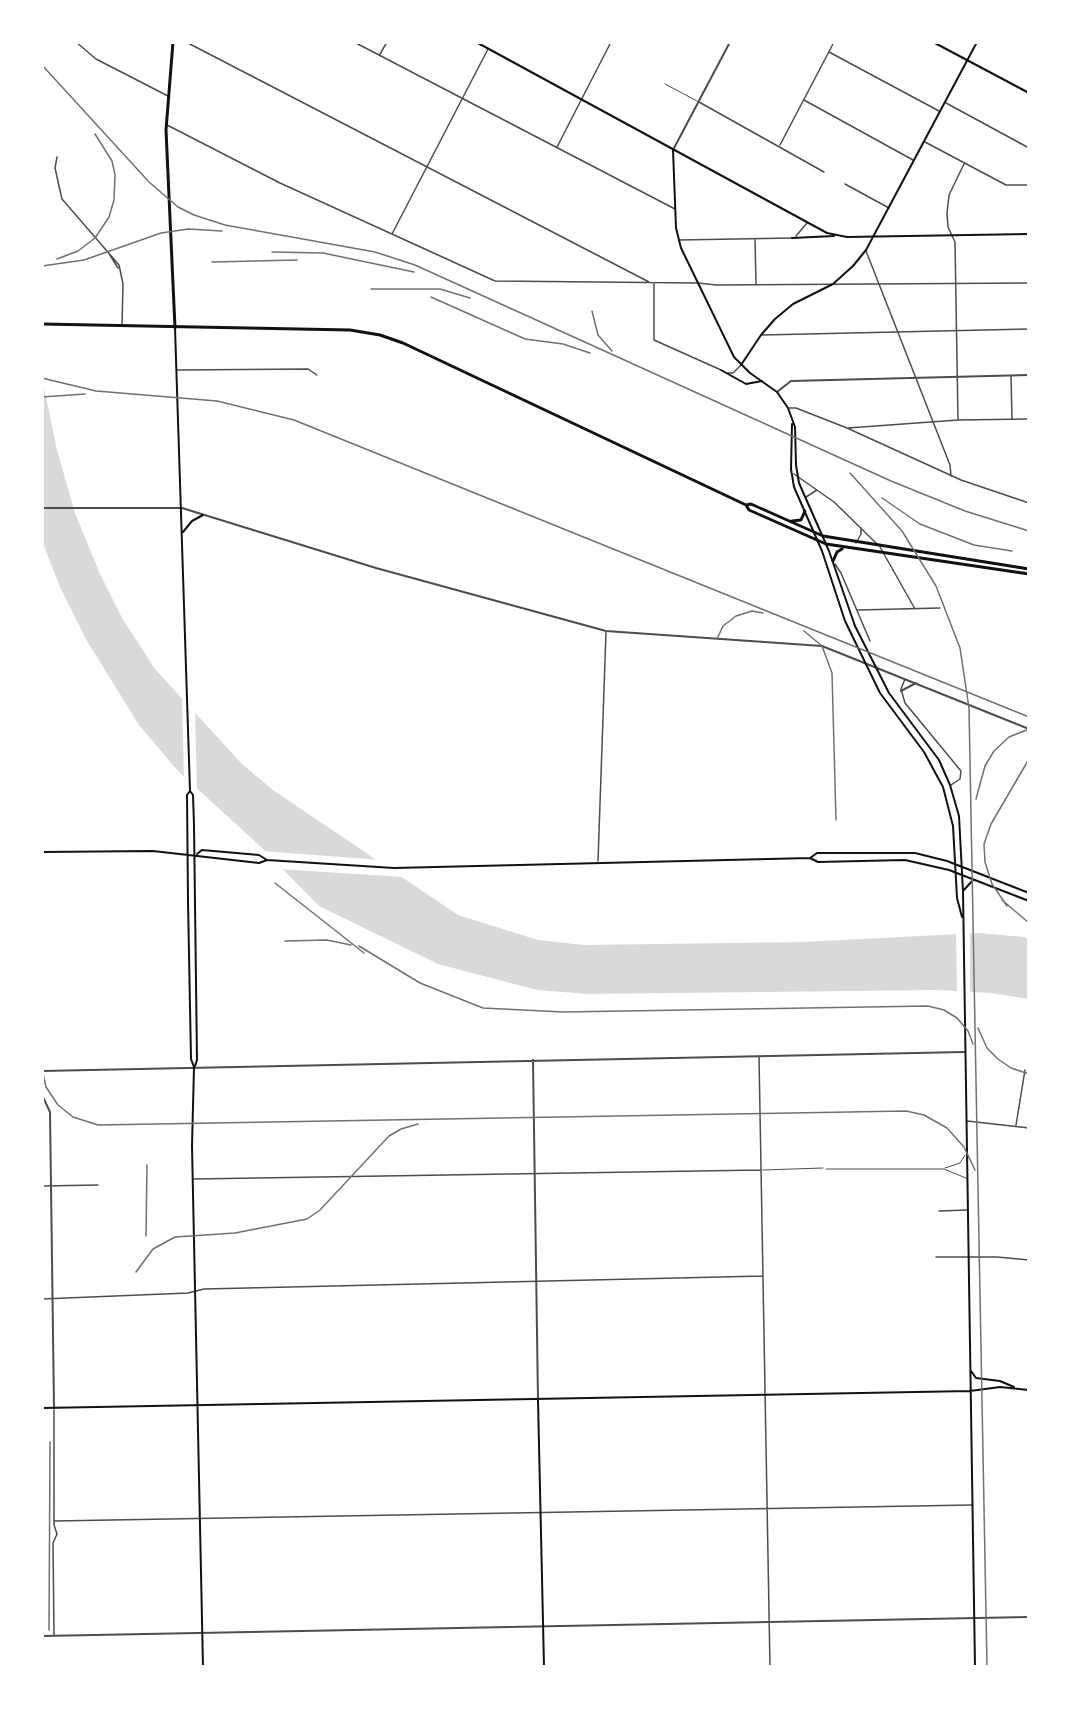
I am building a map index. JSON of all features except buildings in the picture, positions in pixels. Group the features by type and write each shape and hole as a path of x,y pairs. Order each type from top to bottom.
{"main road":[{"path":"173,42 166,124 183,532 189,783 193,795 189,981 191,1059 194,1067 193,1179 203,1667"},
{"path":"476,42 807,223 835,236"},
{"path":"933,42 1029,93"},
{"path":"741,365 761,335 787,308 833,284 853,266 866,250 977,42"},
{"path":"673,150 678,240 728,344 741,365 777,392 788,408 795,428 797,474 833,561 855,626 880,679 939,760 950,785 959,816 963,876 975,1667"},
{"path":"792,238 1029,234"},
{"path":"42,324 350,330 384,336 746,505 751,504 814,533 856,543 1029,569"},
{"path":"721,370 746,384 762,381"},
{"path":"792,423 790,427 791,474 818,542 845,621 871,677 891,710 924,752 941,781 953,826 957,898 962,917"},
{"path":"746,505 748,510 826,544 1029,574"},
{"path":"787,520 801,520 805,511"},
{"path":"183,532 192,521 203,515"},
{"path":"833,561 837,552 845,548"},
{"path":"190,791 187,795 192,854 198,1060 194,1067"},
{"path":"192,854 202,850 259,855 267,860"},
{"path":"810,858 818,853 899,851 932,856 1029,893"},
{"path":"42,852 192,854 202,858 259,863 267,860 394,868 810,858 818,862 912,861 956,873 1029,901"},
{"path":"963,892 966,885 973,880"},
{"path":"189,981 196,981"},
{"path":"970,1370 976,1378 1000,1381 1029,1390"},
{"path":"42,1408 198,1407 970,1391 1017,1388"},
{"path":"538,1400 544,1667"}],"street":[{"path":"76,42 96,59 168,97"},
{"path":"186,42 649,282"},
{"path":"354,42 675,209"},
{"path":"380,55 387,42"},
{"path":"557,147 611,42"},
{"path":"673,150 730,42"},
{"path":"779,146 834,42"},
{"path":"392,235 488,48"},
{"path":"829,52 940,112"},
{"path":"804,100 914,160"},
{"path":"698,102 824,172"},
{"path":"945,102 1029,148"},
{"path":"166,124 280,183 495,281 756,285 1029,284"},
{"path":"924,142 1006,185 1029,186"},
{"path":"57,158 55,168 62,199 108,251 119,268 123,286 122,327"},
{"path":"958,420 955,242 948,227 949,195 964,164"},
{"path":"845,184 889,208"},
{"path":"678,240 792,238 800,234 807,223"},
{"path":"755,238 756,285"},
{"path":"866,250 950,465 951,476"},
{"path":"654,282 654,340 731,374 741,365"},
{"path":"761,335 1029,329"},
{"path":"177,370 308,369 317,375"},
{"path":"1011,375 1012,419"},
{"path":"777,392 791,381 915,376 1029,375"},
{"path":"788,408 796,408 847,428 951,476 1029,503"},
{"path":"847,428 958,420 1029,419"},
{"path":"791,474 797,474 818,489 880,547 915,609"},
{"path":"806,498 818,489"},
{"path":"42,508 182,508 375,568 606,631 815,645 1029,729"},
{"path":"856,543 861,534 861,527"},
{"path":"833,561 842,573 870,641"},
{"path":"857,610 940,608"},
{"path":"598,863 606,631"},
{"path":"905,679 901,692 911,713 961,771 960,779 950,785"},
{"path":"901,692 916,683"},
{"path":"42,1071 964,1052"},
{"path":"759,1056 770,1667"},
{"path":"533,1060 538,1400"},
{"path":"1016,1127 1025,1070"},
{"path":"42,1095 50,1112 54,1299 54,1521 57,1534 53,1543 54,1636"},
{"path":"966,1121 1029,1128"},
{"path":"193,1179 761,1170"},
{"path":"42,1186 98,1185"},
{"path":"939,1211 967,1210"},
{"path":"936,1257 1029,1260"},
{"path":"42,1299 196,1292 763,1276"},
{"path":"54,1521 972,1505"},
{"path":"42,1636 1029,1617"}],"lane":[{"path":"665,84 698,102"},
{"path":"826,1169 944,1169 960,1163 966,1153"},
{"path":"761,1170 823,1168"},
{"path":"944,1169 966,1178"}],"shaded area":[{"path":"42,378 57,450 75,513 100,574 122,618 155,669 242,764 273,790 458,915 538,940 584,945 803,942 979,933 1024,937 1029,939 1029,999 991,993 936,990 588,994 537,990 438,964 319,906 261,847 179,772 139,725 87,641 60,587 42,541"}],"pier":[{"path":"182,696 195,710 197,791 184,779"},
{"path":"261,851 381,860 403,877 278,869"},
{"path":"970,930 970,995 957,994 956,931"}],"railway":[{"path":"42,65 149,182 178,207 194,215 225,225 375,252 415,265 891,481 965,511 1029,531"},
{"path":"57,259 78,251 95,238 109,217 114,200 115,175 112,161 95,134"},
{"path":"42,266 84,260 161,233 188,229 222,231"},
{"path":"272,252 323,253 414,272"},
{"path":"212,262 297,260"},
{"path":"371,289 440,289 470,298"},
{"path":"431,297 525,339 563,344 590,353"},
{"path":"592,311 598,335 612,351"},
{"path":"42,378 96,391 217,401 294,420 1029,717"},
{"path":"42,397 85,394"},
{"path":"850,473 902,531 936,586 960,648 969,708 987,1667"},
{"path":"882,498 920,524 974,545 1012,551"},
{"path":"717,639 723,626 736,616 752,611 763,613"},
{"path":"804,631 822,646 832,673 836,820"},
{"path":"976,799 985,766 994,751 1009,737 1029,729"},
{"path":"1007,906 992,884 985,862 984,844 991,824 1029,759"},
{"path":"275,883 364,953"},
{"path":"1002,900 1029,923"},
{"path":"285,941 327,940 351,945"},
{"path":"359,946 420,983 483,1008 563,1012 928,1006 944,1010 957,1018 968,1031 973,1044"},
{"path":"978,1028 987,1048 998,1059 1011,1068 1029,1074"},
{"path":"42,1069 46,1087 58,1105 73,1117 98,1125 906,1111 924,1115 947,1128 964,1147 975,1170"},
{"path":"136,1272 153,1249 175,1237 235,1233 307,1219 320,1210 389,1136 401,1129 418,1124"},
{"path":"146,1236 147,1165"},
{"path":"49,1630 50,1442"}]}
